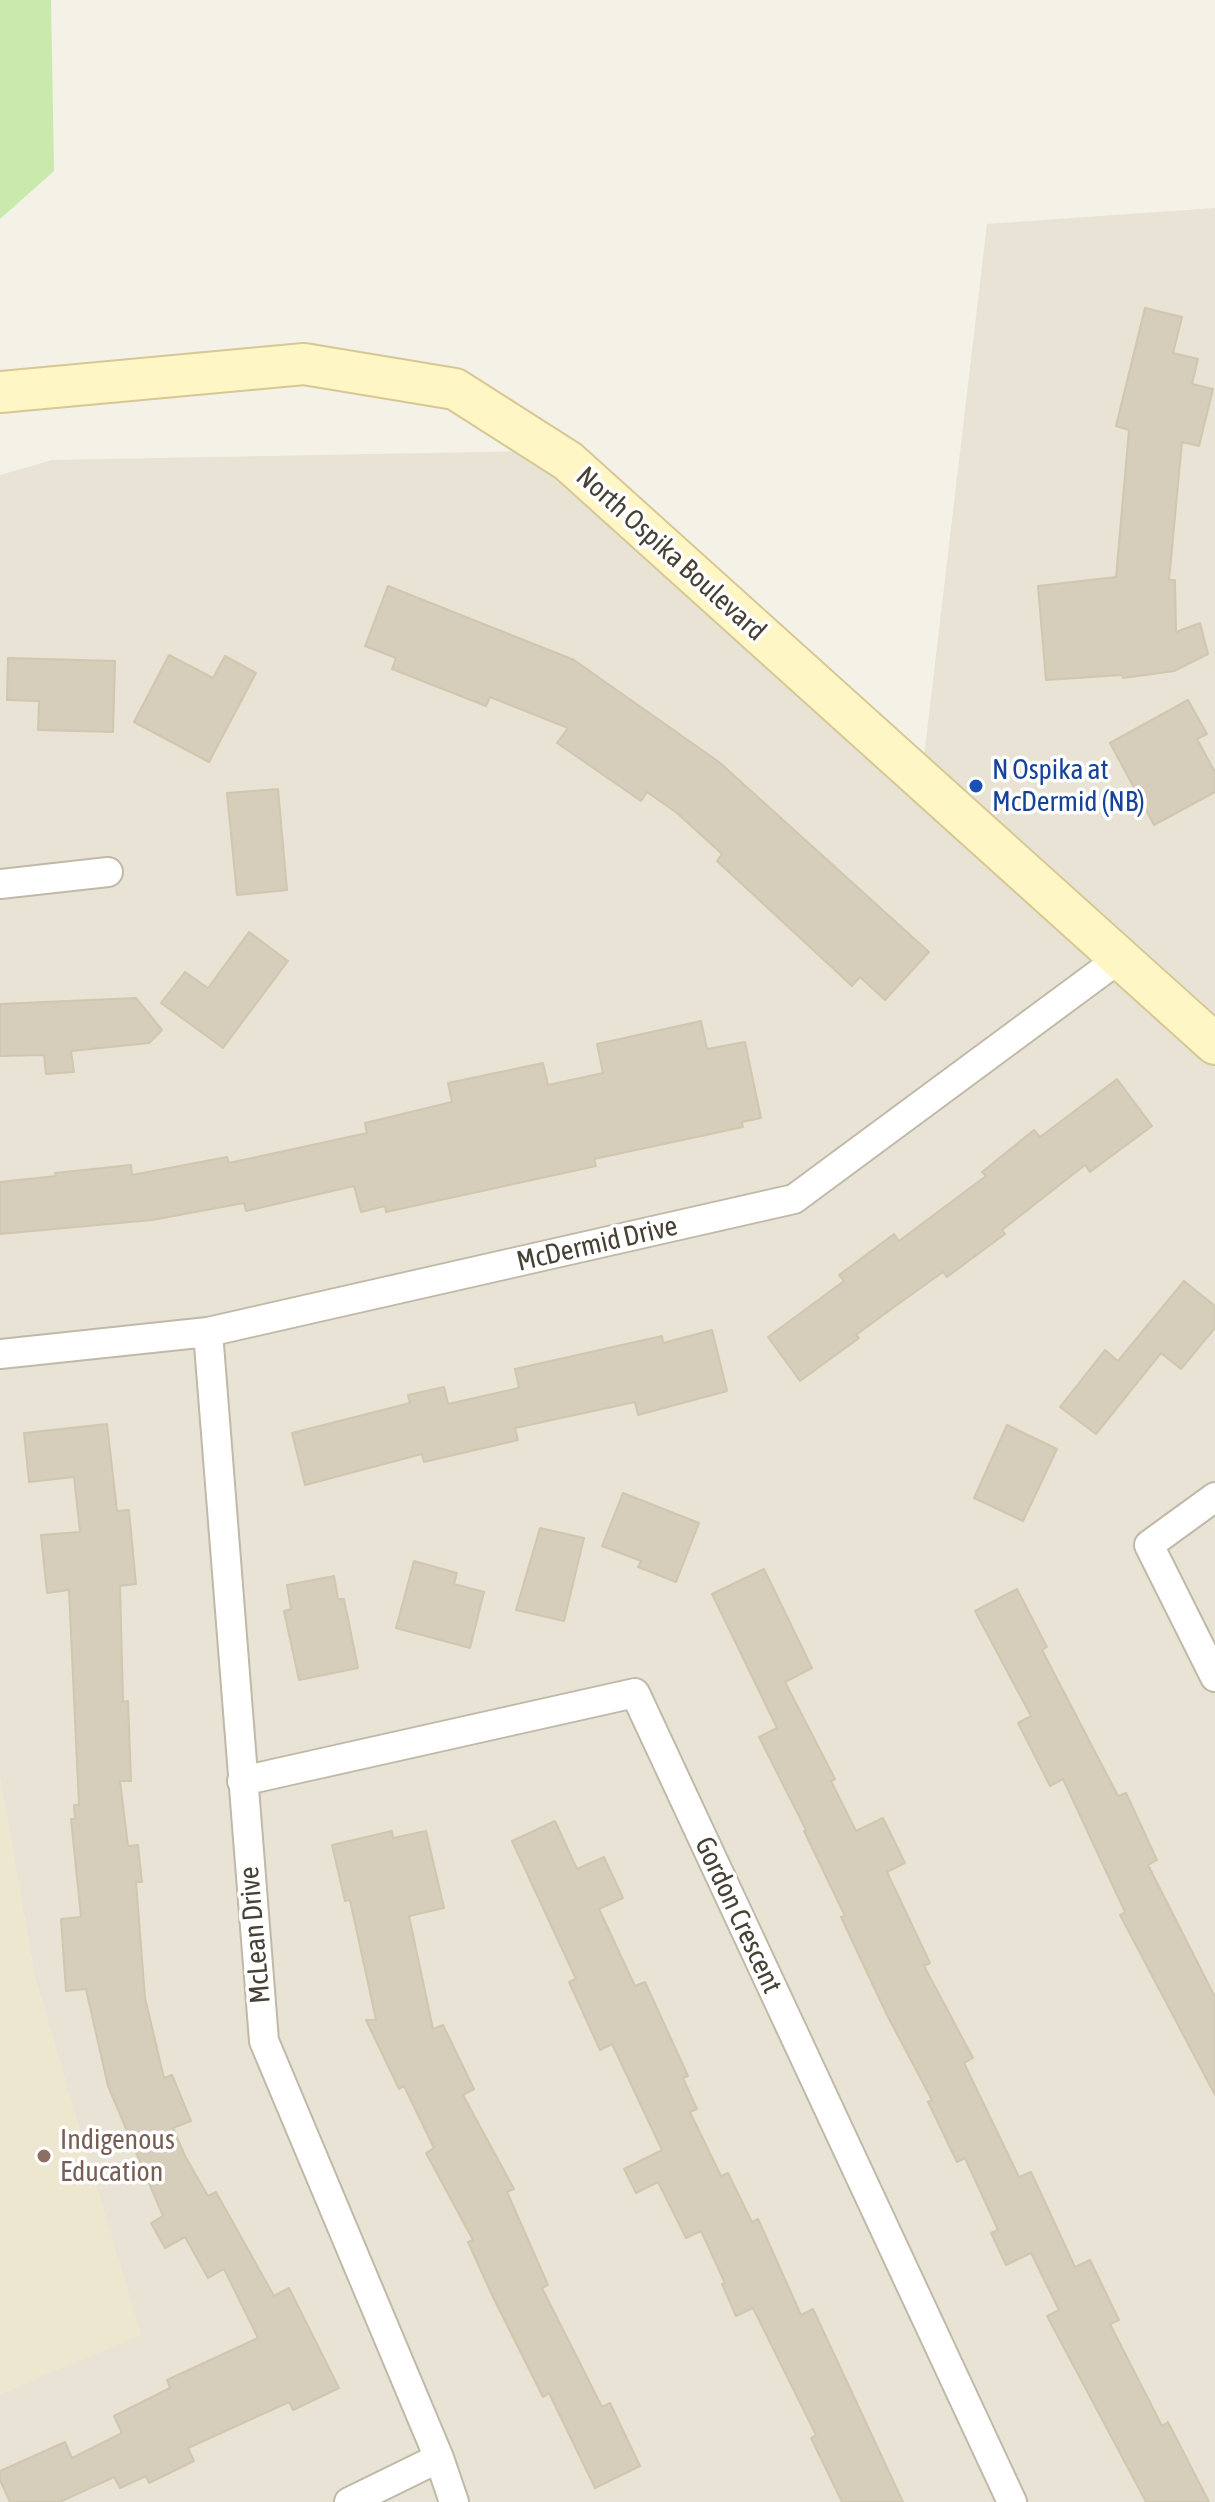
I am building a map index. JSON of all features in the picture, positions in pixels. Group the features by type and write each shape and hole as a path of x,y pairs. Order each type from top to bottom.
{"street":[{"name":"North Ospika Boulevard","path":"0,392 304,364 455,389 568,461 1215,1044"},
{"path":"0,884 108,872"},
{"name":"McDermid Drive","path":"0,1354 208,1332 794,1199 1120,958"},
{"name":"McLean Drive","path":"208,1332 264,2041 439,2458 454,2502"},
{"path":"1215,1497 1149,1545 1215,1677"},
{"name":"Gordon Crescent","path":"242,1781 635,1693 1012,2502"},
{"path":"349,2502 439,2458"}],"shaded area":[{"path":"1215,208 1215,2502 0,2502 0,2394 140,2334 35,1978 0,1779 0,475 52,460 535,451 921,782 987,224"},
{"name":"Indigenous Education","path":"0,1779 35,1978 141,2335 0,2394"}],"green space":[{"path":"0,0 51,0 54,171 0,219"}],"building":[{"path":"1145,308 1182,317 1173,353 1198,359 1192,384 1213,389 1199,446 1182,442 1169,580 1175,580 1176,632 1200,623 1208,654 1174,671 1123,678 1122,675 1046,680 1038,586 1116,577 1129,430 1116,426"},
{"path":"388,586 574,660 719,762 929,952 885,1000 860,977 852,986 717,861 722,854 677,813 647,792 641,801 557,743 568,728 490,697 486,706 392,669 396,658 365,646"},
{"path":"169,655 213,678 225,656 256,673 209,762 134,722"},
{"path":"8,658 115,661 113,732 38,730 39,701 7,700"},
{"path":"1188,700 1207,734 1197,739 1215,772 1215,792 1154,825 1110,743"},
{"path":"278,789 287,890 237,895 227,793"},
{"path":"249,932 288,961 223,1048 161,1003 185,972 208,988"},
{"path":"136,998 162,1030 149,1043 71,1051 74,1072 46,1074 44,1055 0,1056 0,1004"},
{"path":"701,1021 707,1049 745,1042 761,1118 742,1122 743,1127 594,1159 596,1166 386,1212 385,1206 361,1212 354,1186 246,1211 244,1203 152,1220 0,1234 0,1182 131,1165 132,1175 227,1157 229,1163 367,1133 365,1123 452,1102 448,1083 543,1063 548,1085 603,1073 597,1044"},
{"path":"1117,1079 1152,1126 1090,1172 1085,1165 1002,1230 1005,1234 947,1277 943,1272 901,1302 856,1335 859,1338 800,1381 768,1337 844,1281 839,1275 894,1234 899,1241 986,1176 982,1172 1034,1130 1040,1137"},
{"path":"1184,1281 1215,1306 1215,1328 1181,1369 1161,1353 1096,1434 1060,1407 1105,1350 1118,1361"},
{"path":"712,1330 727,1391 638,1415 635,1402 515,1428 518,1440 424,1462 422,1454 305,1485 292,1433 410,1403 408,1395 444,1387 448,1404 519,1388 515,1369 662,1336 663,1343"},
{"path":"107,1424 117,1511 129,1510 136,1584 120,1586 123,1702 128,1701 131,1781 120,1781 128,1846 138,1845 142,1882 136,1882 145,1998 164,2078 172,2075 191,2121 173,2128 208,2196 216,2192 274,2296 289,2288 339,2388 293,2410 289,2402 188,2448 194,2461 149,2483 146,2476 120,2488 114,2477 60,2502 10,2502 0,2480 0,2471 65,2442 72,2458 122,2433 114,2416 170,2388 167,2380 258,2338 224,2269 208,2278 185,2237 165,2248 151,2223 163,2216 108,2086 86,1989 66,1991 61,1919 81,1917 71,1819 75,1819 74,1805 79,1805 69,1590 47,1593 41,1535 80,1532 74,1477 29,1482 24,1433"},
{"path":"1007,1425 1057,1449 1023,1521 974,1498"},
{"path":"623,1493 699,1523 676,1582 638,1567 641,1561 602,1546"},
{"path":"540,1528 584,1538 564,1621 516,1610"},
{"path":"414,1561 457,1573 454,1584 484,1592 470,1648 396,1628"},
{"path":"764,1569 812,1668 785,1682 835,1779 831,1781 856,1831 883,1818 905,1863 887,1872 930,1963 924,1966 973,2058 964,2063 1019,2177 1031,2172 1075,2267 1090,2260 1119,2320 1110,2324 1162,2426 1168,2422 1209,2502 1146,2502 1047,2316 1059,2310 1031,2253 1006,2265 991,2233 998,2230 965,2158 957,2162 928,2102 932,2100 887,2015 841,1917 845,1916 806,1830 759,1737 777,1728 712,1594"},
{"path":"334,1576 338,1599 344,1599 358,1668 299,1680 284,1611 291,1609 287,1585"},
{"path":"1017,1589 1047,1647 1042,1650 1118,1796 1126,1793 1157,1860 1148,1865 1215,1997 1215,2095 1120,1915 1125,1912 1063,1779 1050,1786 1018,1723 1031,1716 975,1611"},
{"path":"555,1821 577,1869 604,1857 623,1898 599,1909 635,1986 645,1982 688,2076 683,2078 697,2109 690,2112 721,2176 728,2173 752,2222 758,2219 801,2315 813,2309 903,2502 842,2502 811,2438 816,2435 753,2308 736,2316 701,2231 686,2238 658,2182 636,2193 624,2169 662,2150 612,2044 600,2050 569,1982 576,1979 512,1841"},
{"path":"392,1831 393,1838 426,1831 444,1908 409,1916 433,2029 443,2025 474,2089 463,2095 514,2189 507,2192 548,2285 542,2288 602,2407 610,2403 640,2466 595,2488 549,2393 543,2397 492,2295 468,2242 473,2240 426,2153 434,2148 404,2086 399,2089 366,2020 376,2020 350,1900 345,1901 332,1845"}],"place":[{"name":"N Ospika at McDermid (NB)","path":"976,786"},
{"name":"Indigenous Education","path":"44,2156"}]}
